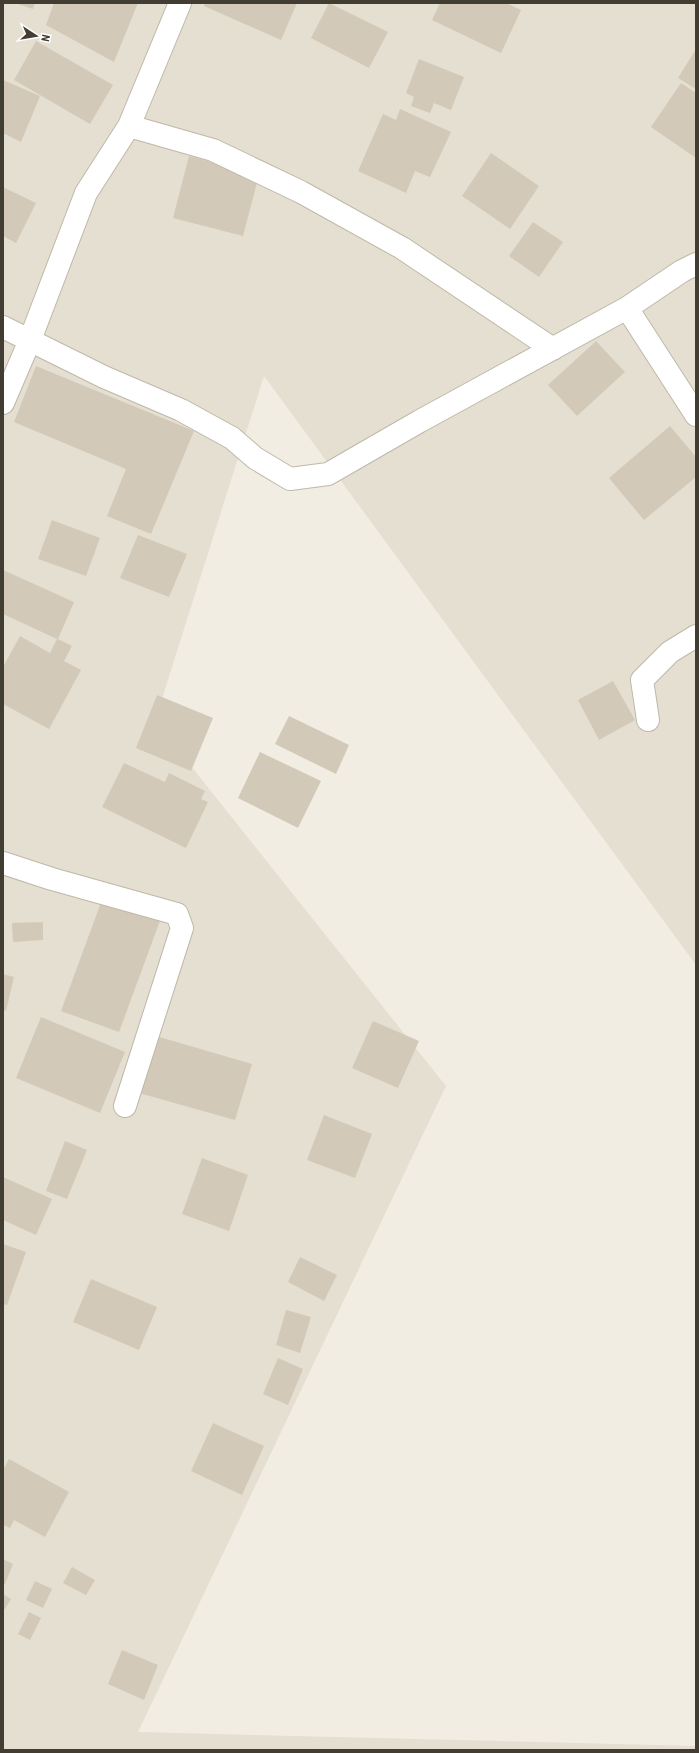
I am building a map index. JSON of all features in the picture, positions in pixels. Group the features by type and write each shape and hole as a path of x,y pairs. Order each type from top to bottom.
{"street":[{"path":"3,403 30,340 86,193 129,126 180,3"},
{"path":"129,126 213,150 301,192 402,248 553,349"},
{"path":"3,327 104,377 181,410 232,438 256,458 290,479 328,474 420,421 627,308 682,271 696,264"},
{"path":"627,308 696,415"},
{"path":"648,720 642,680 670,652 696,636"},
{"path":"3,863 52,879 177,914 182,928 125,1106"}],"shaded area":[{"path":"3,3 696,3 696,965 264,376 155,721 446,1086 138,1732 696,1746 696,1750 3,1750"}],"building":[{"path":"15,3 35,3 33,9"},
{"path":"54,3 138,3 114,62 46,25"},
{"path":"205,3 297,3 281,40 204,6"},
{"path":"329,3 388,32 369,68 311,38"},
{"path":"440,3 506,3 521,10 501,53 432,20"},
{"path":"36,41 113,85 90,124 14,80"},
{"path":"696,49 696,89 678,78"},
{"path":"419,59 464,77 451,110 434,103 430,113 411,106 414,97 406,93"},
{"path":"3,80 40,96 21,142 3,133"},
{"path":"681,83 696,93 696,158 651,127"},
{"path":"400,109 451,132 430,177 415,171 406,193 358,171 383,114 396,120"},
{"path":"491,153 539,186 510,229 462,196"},
{"path":"189,156 259,175 243,236 173,218"},
{"path":"3,187 36,203 16,243 3,236"},
{"path":"533,222 563,242 539,277 509,256"},
{"path":"596,341 625,372 577,416 548,385"},
{"path":"36,366 194,431 151,534 107,516 126,469 14,422"},
{"path":"670,426 696,457 696,477 644,520 609,478"},
{"path":"52,520 100,538 86,576 38,559"},
{"path":"138,535 187,554 169,597 120,578"},
{"path":"3,570 74,602 58,639 72,646 64,661 81,670 49,729 3,704 3,667 20,636 50,653 57,639 3,614"},
{"path":"613,681 635,720 599,740 578,700"},
{"path":"157,695 213,718 191,771 136,748"},
{"path":"289,716 349,745 336,774 275,744"},
{"path":"260,752 321,781 298,828 238,798"},
{"path":"124,763 165,782 169,773 205,791 201,799 208,802 186,848 102,807"},
{"path":"103,897 161,918 119,1032 61,1011"},
{"path":"43,922 43,940 13,942 12,923"},
{"path":"3,974 14,977 6,1011 3,1010"},
{"path":"41,1017 125,1052 100,1113 16,1078"},
{"path":"373,1021 419,1041 398,1088 352,1068"},
{"path":"156,1036 252,1064 235,1120 139,1093"},
{"path":"324,1115 372,1134 355,1178 307,1160"},
{"path":"65,1141 87,1150 67,1199 46,1191"},
{"path":"202,1158 248,1175 229,1231 182,1214"},
{"path":"3,1177 52,1199 36,1235 3,1220"},
{"path":"3,1244 26,1252 7,1305 3,1304"},
{"path":"300,1257 337,1275 324,1301 288,1282"},
{"path":"91,1279 157,1307 139,1350 73,1322"},
{"path":"286,1310 311,1317 300,1353 276,1345"},
{"path":"278,1358 303,1369 288,1405 263,1394"},
{"path":"213,1423 264,1446 242,1495 191,1471"},
{"path":"9,1459 69,1492 45,1537 14,1520 10,1528 3,1525 3,1470"},
{"path":"3,1559 13,1564 5,1584 3,1583"},
{"path":"72,1567 95,1580 86,1595 63,1583"},
{"path":"35,1581 52,1589 43,1608 26,1600"},
{"path":"3,1594 11,1599 3,1612"},
{"path":"29,1612 41,1618 30,1640 18,1634"},
{"path":"122,1650 158,1665 144,1700 108,1684"}]}
